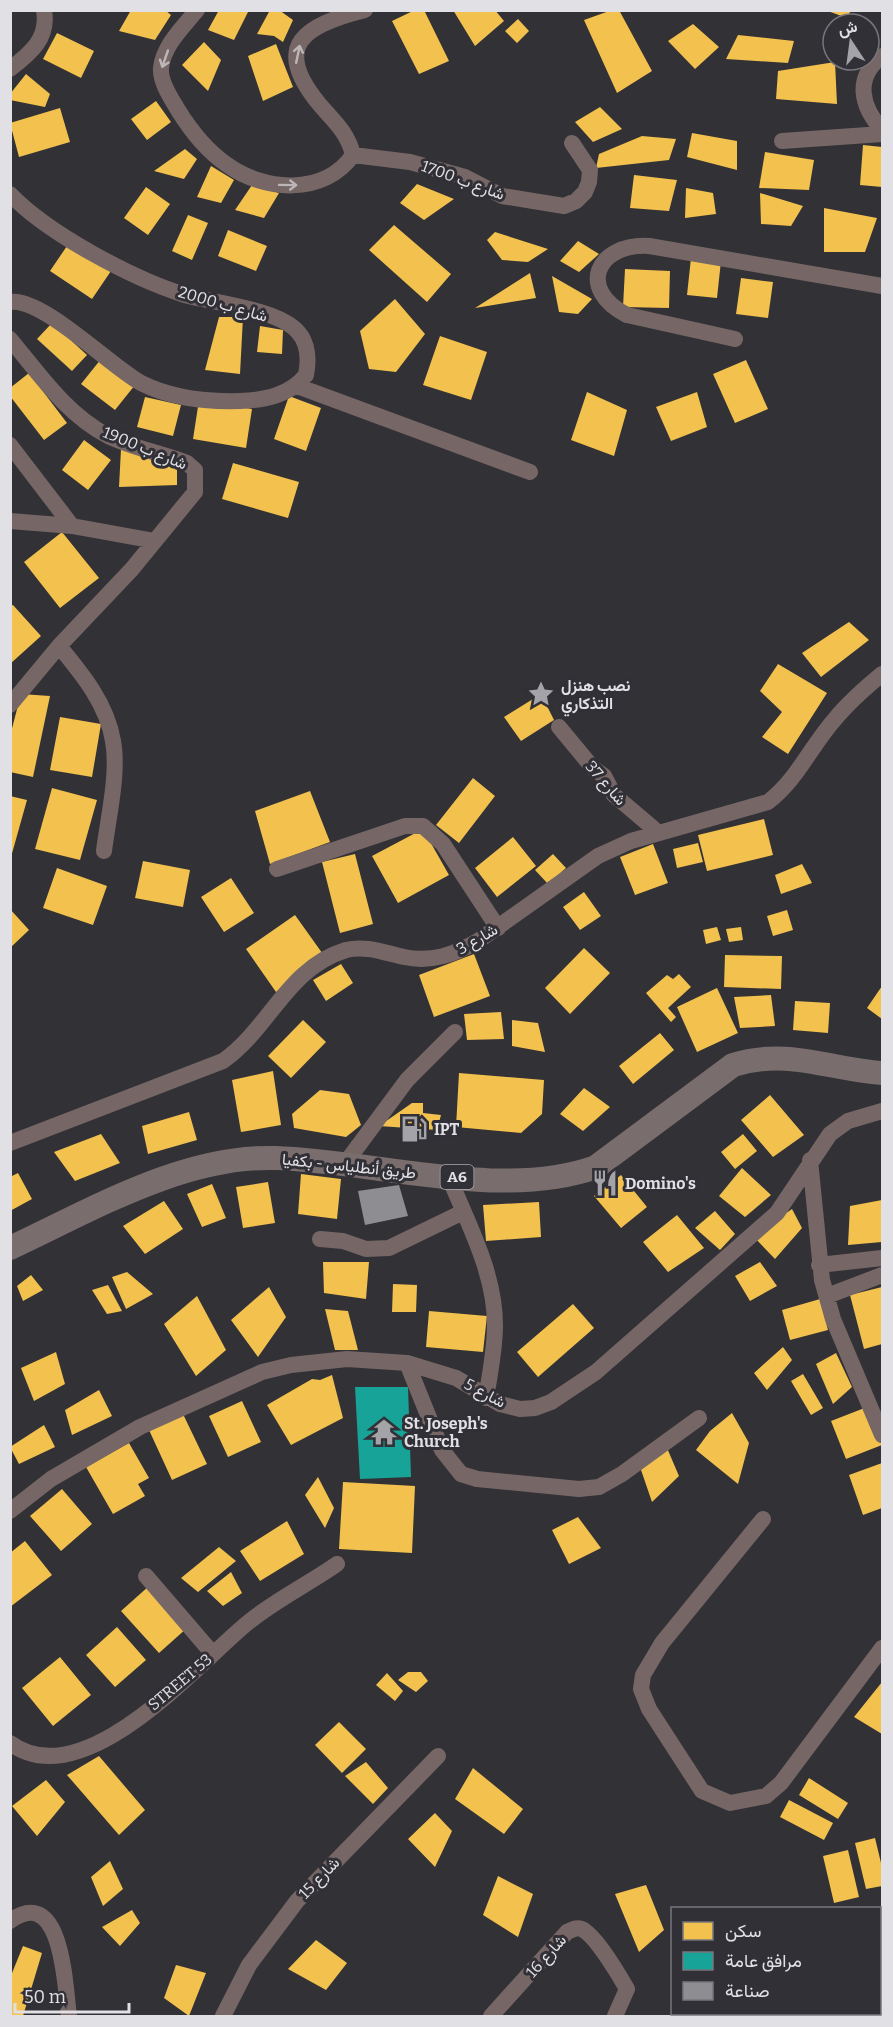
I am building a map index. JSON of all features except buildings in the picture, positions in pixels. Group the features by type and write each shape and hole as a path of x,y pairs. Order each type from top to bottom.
{"highway":[{"name":"طريق أنطلياس - بكفيا","path":"10,1248 130,1193 186,1172 230,1162 274,1158 449,1177 527,1180 570,1176 596,1167 715,1076 733,1065 754,1059 783,1057 882,1073"}],"street":[{"path":"10,69 39,42 46,25 44,10"},
{"path":"196,10 175,37 163,58 161,70 172,100 188,126 206,147 228,166 266,183 287,186 311,184 331,177 345,166 353,155 346,134 307,88 296,64 303,35 331,20 365,10"},
{"path":"782,141 882,132 867,110 863,87 872,65 882,56"},
{"name":"شارع ب 1700","path":"353,155 410,162 465,177 502,196 564,206 576,201 585,192 589,182 590,170 572,143"},
{"name":"شارع ب 2000","path":"10,194 51,226 119,266 182,294 253,310 291,326 303,340 308,354 306,375 297,386"},
{"path":"735,339 619,311 602,295 597,285 598,268 605,259 636,245 882,286"},
{"path":"10,302 24,301 38,308 124,372 157,390 206,400 238,401 280,395 297,386 530,472"},
{"name":"شارع ب 1900","path":"10,339 64,404 84,422 110,437 183,462 195,470 195,492 155,542"},
{"path":"10,445 72,526"},
{"path":"10,521 72,526 155,542"},
{"path":"10,705 59,646 155,542"},
{"path":"59,646 95,694 109,723 114,742 104,851"},
{"name":"شارع 3","path":"10,1143 223,1061 250,1040 295,980 346,951 375,950 406,958 428,959 459,951 498,928 598,856 631,841 768,802 782,791 834,720 859,693 882,674"},
{"name":"شارع 37","path":"559,727 593,768 604,776 614,795 653,828 655,834"},
{"path":"277,869 405,826 423,826 443,844 498,928"},
{"path":"344,1165 407,1080 455,1032"},
{"name":"شارع 5","path":"10,1511 32,1491 106,1444 262,1372 291,1365 325,1361 382,1360 407,1363 456,1378 486,1398 520,1409 536,1408 551,1402 596,1372 777,1213 810,1160 839,1127 862,1116 882,1111"},
{"path":"810,1160 819,1265 827,1296 833,1318 882,1435"},
{"path":"449,1177 489,1281 495,1311 486,1398"},
{"path":"320,1239 343,1241 366,1249 389,1248 463,1212"},
{"path":"819,1265 882,1258"},
{"path":"827,1296 882,1275"},
{"path":"407,1363 442,1450 461,1474 477,1479 579,1489 599,1486 622,1474 699,1418"},
{"path":"763,1519 662,1643 643,1675 641,1689 649,1709 702,1791 730,1803 766,1796 781,1783 882,1648"},
{"name":"STREET 53","path":"10,1743 26,1753 50,1757 68,1755 95,1745 131,1723 247,1623 337,1564"},
{"path":"146,1576 213,1654"},
{"name":"شارع 15","path":"223,2016 249,1965 297,1900 438,1756"},
{"path":"10,1921 27,1914 36,1914 44,1917 51,1926 59,1946 69,2016"},
{"name":"شارع 16","path":"491,2016 567,1932 576,1928 585,1930 619,1972 627,1989 615,2016"}],"place":[{"name":"نصب هنزل التذكاري","path":"541,694"},
{"name":"IPT","path":"414,1129"},
{"name":"Domino's","path":"605,1183"},
{"name":"St. Joseph's Church","path":"384,1432"}]}
